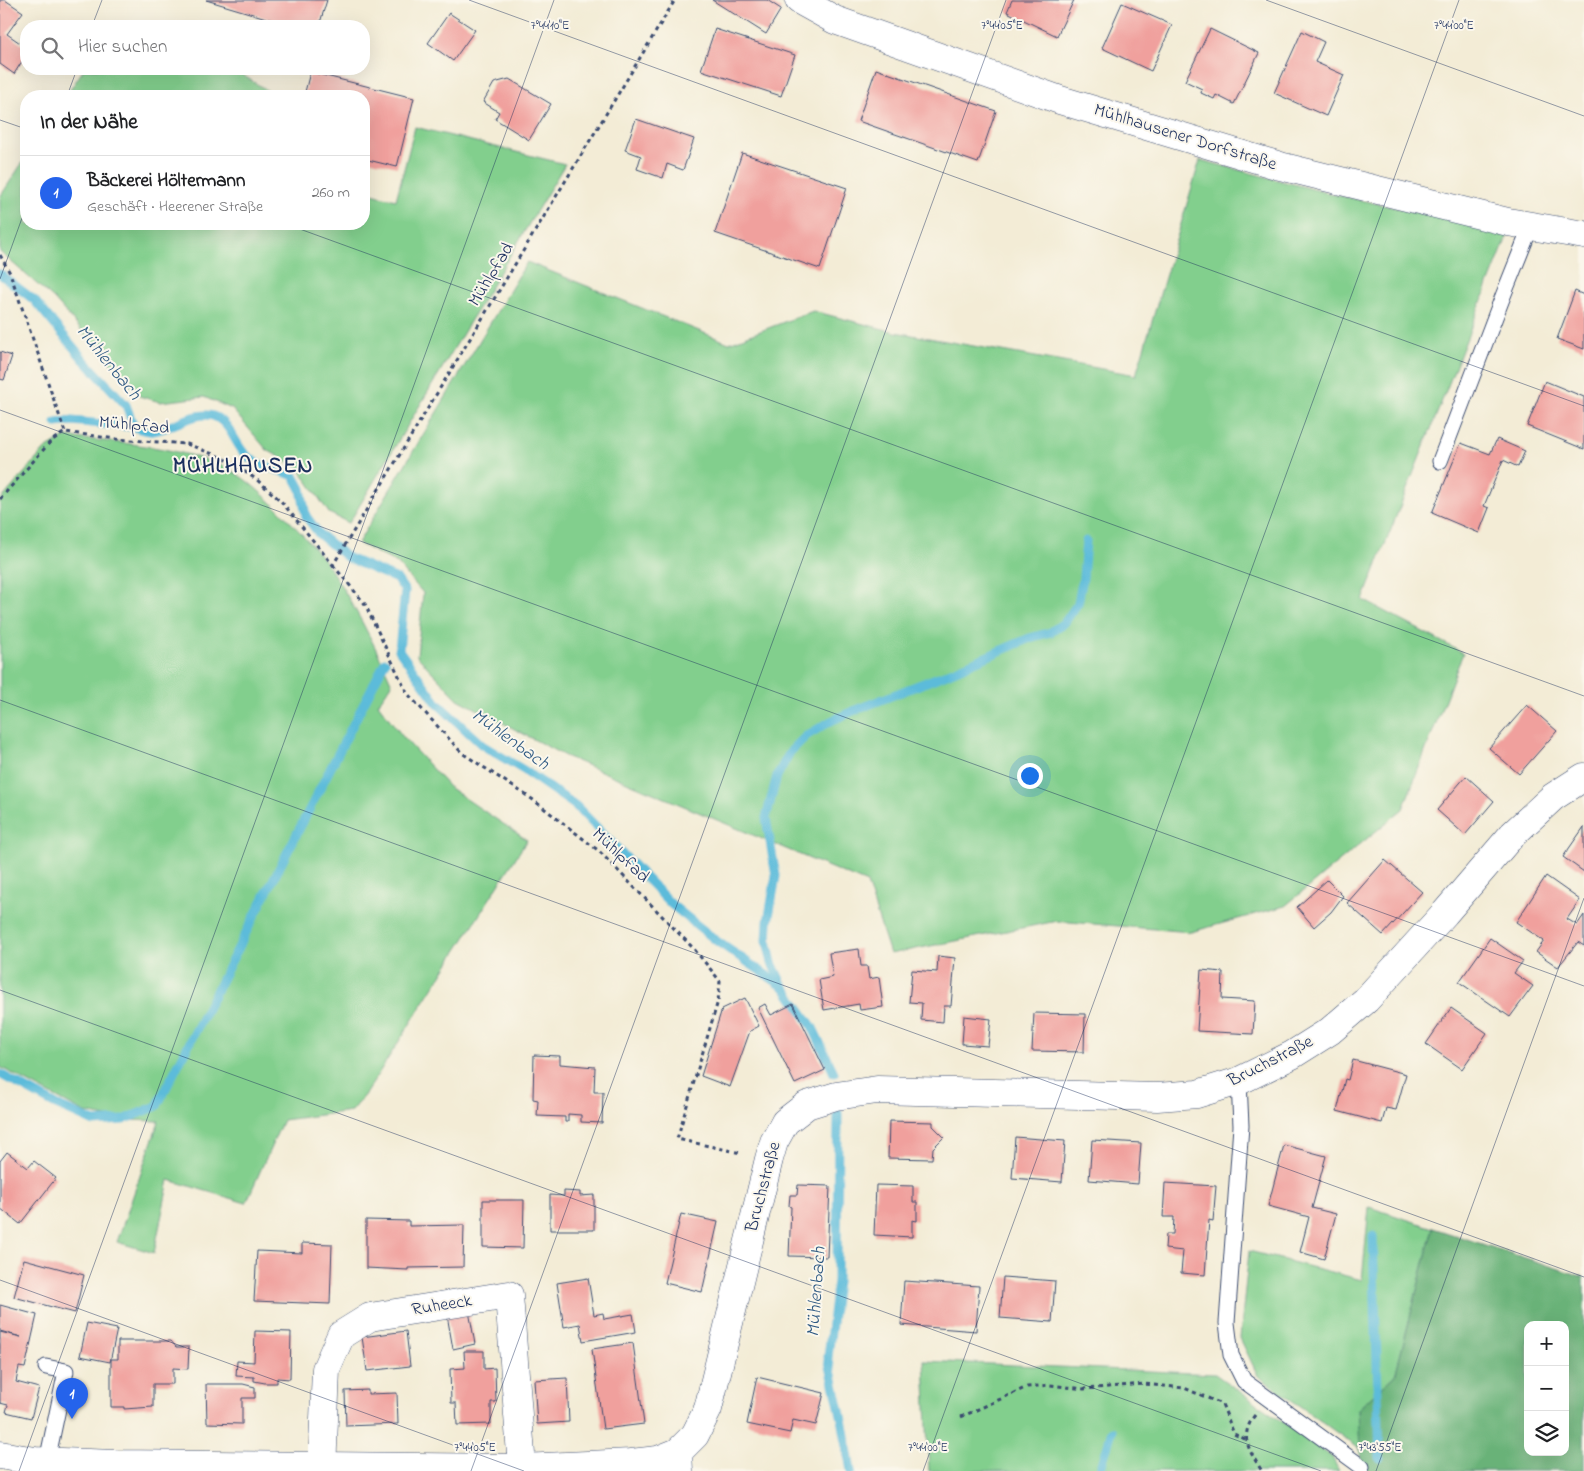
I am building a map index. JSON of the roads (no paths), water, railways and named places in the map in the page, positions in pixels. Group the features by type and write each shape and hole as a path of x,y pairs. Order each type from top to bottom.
{"street":[{"name":"Mühlhausener Dorfstraße","path":"799,0 836,20 1060,100 1280,166 1531,226 1584,235"},
{"name":"Bruchstraße","path":"0,1455 38,1464 113,1468 522,1468 658,1460 679,1462 696,1435 708,1409 774,1142 785,1122 807,1105 836,1096 877,1090 1157,1097 1197,1094 1239,1081 1292,1056 1330,1031 1366,1000 1446,912 1512,835 1553,797 1584,777"},
{"name":"Ruheeck","path":"322,1468 326,1369 341,1335 370,1318 509,1295 522,1468"}],"lane":[{"path":"1440,461 1531,226"},
{"path":"1239,1081 1241,1126 1227,1322 1231,1355 1244,1382 1362,1467"},
{"path":"38,1464 66,1371 46,1367"}],"waterway":[{"name":"Mühlenbach","path":"0,274 34,300 84,360 126,405 134,427 153,431 198,416 213,416 224,423 241,449 250,458 262,465 294,476 301,489 306,516 319,534 348,558 397,579 405,591 399,650 437,703 482,745 527,772 576,806 672,905 718,942 784,987 812,1026 834,1073"},
{"path":"56,423 72,421 134,427"},
{"path":"783,986 772,963 767,941 768,922 776,876 766,818 777,776 790,752 806,736 831,721 1030,638 1051,632 1065,622 1078,603 1083,578 1086,541"},
{"path":"0,1074 56,1105 94,1122 123,1120 157,1106 385,662"},
{"name":"Mühlenbach","path":"838,1113 837,1281 828,1357 851,1471"},
{"path":"1373,1236 1380,1458"},
{"path":"1100,1471 1112,1431"}],"place":[{"name":"Bäckerei Höltermann","path":"72,1419"}],"district":[{"name":"MÜHLHAUSEN","path":"243,467"}]}
